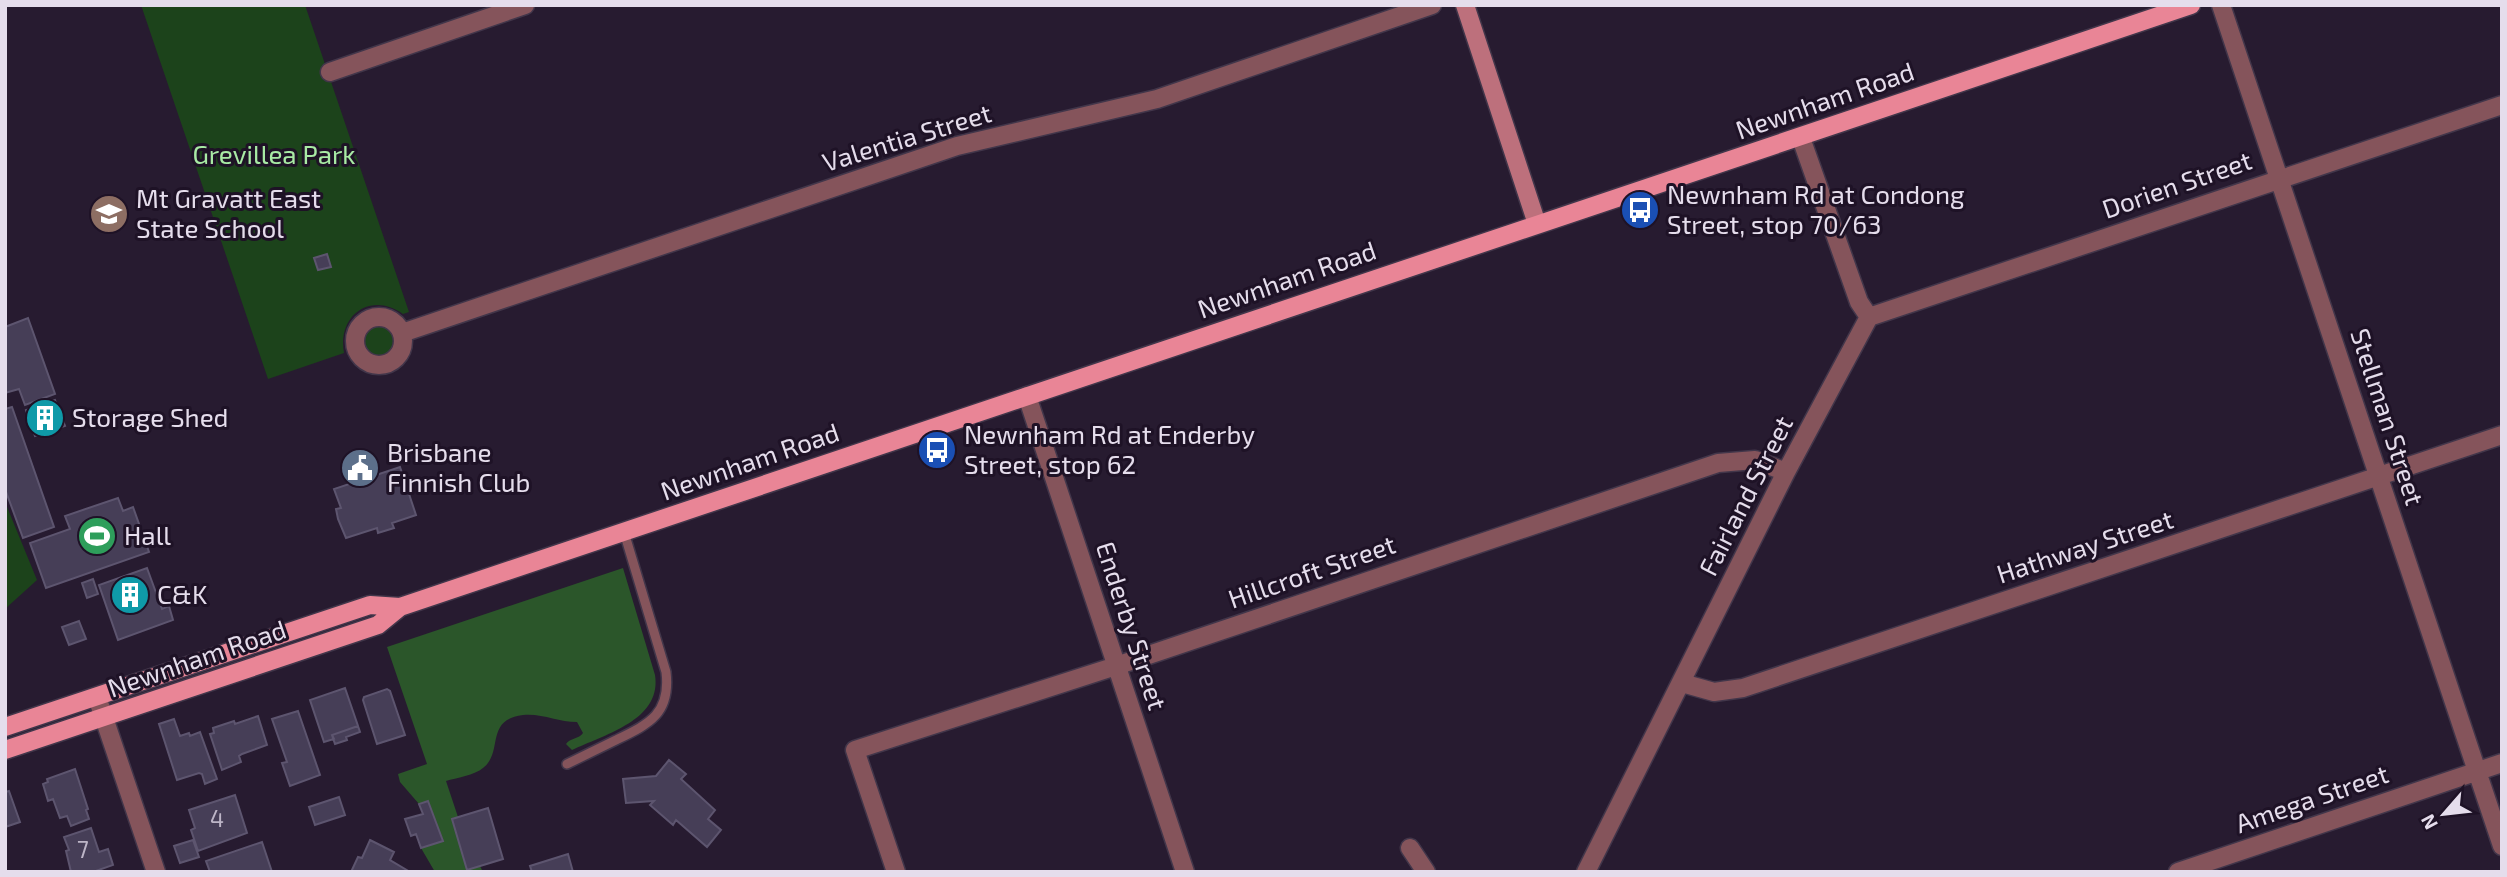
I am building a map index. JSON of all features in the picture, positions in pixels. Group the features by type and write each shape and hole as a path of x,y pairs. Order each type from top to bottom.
{"main road":[{"name":"Newnham Road","path":"5,750 377,625 400,607 2191,5"},
{"name":"Newnham Road","path":"5,727 370,605 400,607"}],"street":[{"path":"330,72 525,5"},
{"name":"Valentia Street","path":"402,333 957,146 1157,99 1432,5"},
{"path":"1465,5 1537,224"},
{"name":"Stellman Street","path":"2221,5 2502,846"},
{"name":"Dorien Street","path":"1869,317 2502,105"},
{"path":"1801,138 1858,302 1869,317"},
{"name":"Fairland Street","path":"1586,872 1786,472 1869,317"},
{"name":"Enderby Street","path":"1027,396 1185,872"},
{"name":"Hathway Street","path":"1682,683 1714,692 1742,688 2502,435"},
{"name":"Hillcroft Street","path":"896,872 855,750 1116,666 1718,463 1755,460 1786,472"},
{"path":"97,697 156,872"},
{"name":"Amega Street","path":"2178,872 2502,763"},
{"path":"1410,848 1426,872"}],"lane":[{"path":"567,764 642,728 656,716 666,697 666,673 624,532"}],"green space":[{"name":"Grevillea Park","path":"141,5 305,5 409,312 403,314 379,305 368,306 351,318 343,339 344,353 268,379"},
{"path":"378,326 384,327 392,335 392,347 384,355 378,356 372,355 364,347 363,341 364,335 372,327"},
{"path":"5,502 37,580 5,609"},
{"path":"623,568 655,675 655,690 650,703 641,714 615,731 572,750 566,744 583,733 577,722 523,715 503,723 496,737 493,754 483,768 446,781 458,817 452,819 467,870 480,866 483,872 435,872 421,848 443,841 428,801 419,804 400,782 398,774 427,764 387,647"}],"building":[{"path":"327,254 331,267 318,270 314,258"},
{"path":"28,318 55,394 25,405 19,389 5,393 5,327"},
{"name":"Storage Shed","path":"55,400 65,426 35,436 26,410"},
{"path":"12,407 54,527 23,538 5,489 5,409"},
{"path":"400,467 416,515 392,523 394,528 378,533 377,528 346,538 338,519 336,509 341,508 334,489"},
{"name":"Hall","path":"118,498 123,511 133,507 149,552 46,588 30,543 70,529 65,516"},
{"name":"C&K","path":"147,568 162,609 169,606 173,620 118,640 99,585"},
{"path":"93,579 98,594 87,598 82,583"},
{"path":"79,621 86,639 69,645 62,627"},
{"path":"345,688 358,726 332,735 334,739 324,742 310,700"},
{"path":"387,689 405,735 377,744 363,700 364,697"},
{"path":"298,711 320,775 290,786 282,763 287,762 272,719"},
{"path":"258,716 267,745 242,754 239,756 241,762 222,770 210,734 214,733 213,728"},
{"path":"174,719 180,736 200,732 217,779 205,784 202,774 199,773 177,780 159,724"},
{"path":"358,726 360,732 335,744 332,735"},
{"path":"669,760 686,774 681,779 715,810 708,819 721,830 707,847 676,820 673,825 650,805 654,801 626,803 623,779 656,776"},
{"path":"75,769 89,819 71,826 67,816 60,818 53,799 48,801 43,784 48,782 47,779"},
{"path":"9,791 20,822 5,827 5,792"},
{"path":"235,795 247,833 198,851 191,830 195,828 189,810"},
{"path":"339,797 345,815 315,825 309,807"},
{"path":"428,801 443,841 421,848 416,834 411,836 405,819 423,814 419,804"},
{"path":"488,808 503,859 467,870 452,819"},
{"path":"91,828 99,852 108,849 113,865 93,872 71,872 66,851 69,850 64,837"},
{"path":"193,840 199,857 180,863 174,846"},
{"path":"370,840 394,852 390,860 410,872 351,872 358,857 362,858"},
{"path":"262,842 272,872 210,872 206,861"},
{"path":"568,854 573,872 532,872 530,866"}],"place":[{"name":"Newnham Rd at Condong Street, stop 70/63","path":"1640,210"},
{"name":"Mt Gravatt East State School","path":"109,214"},
{"name":"Storage Shed","path":"45,418"},
{"name":"Newnham Rd at Enderby Street, stop 62","path":"937,450"},
{"name":"Brisbane Finnish Club","path":"360,468"},
{"name":"Hall","path":"97,536"},
{"name":"C&K","path":"130,595"}]}
